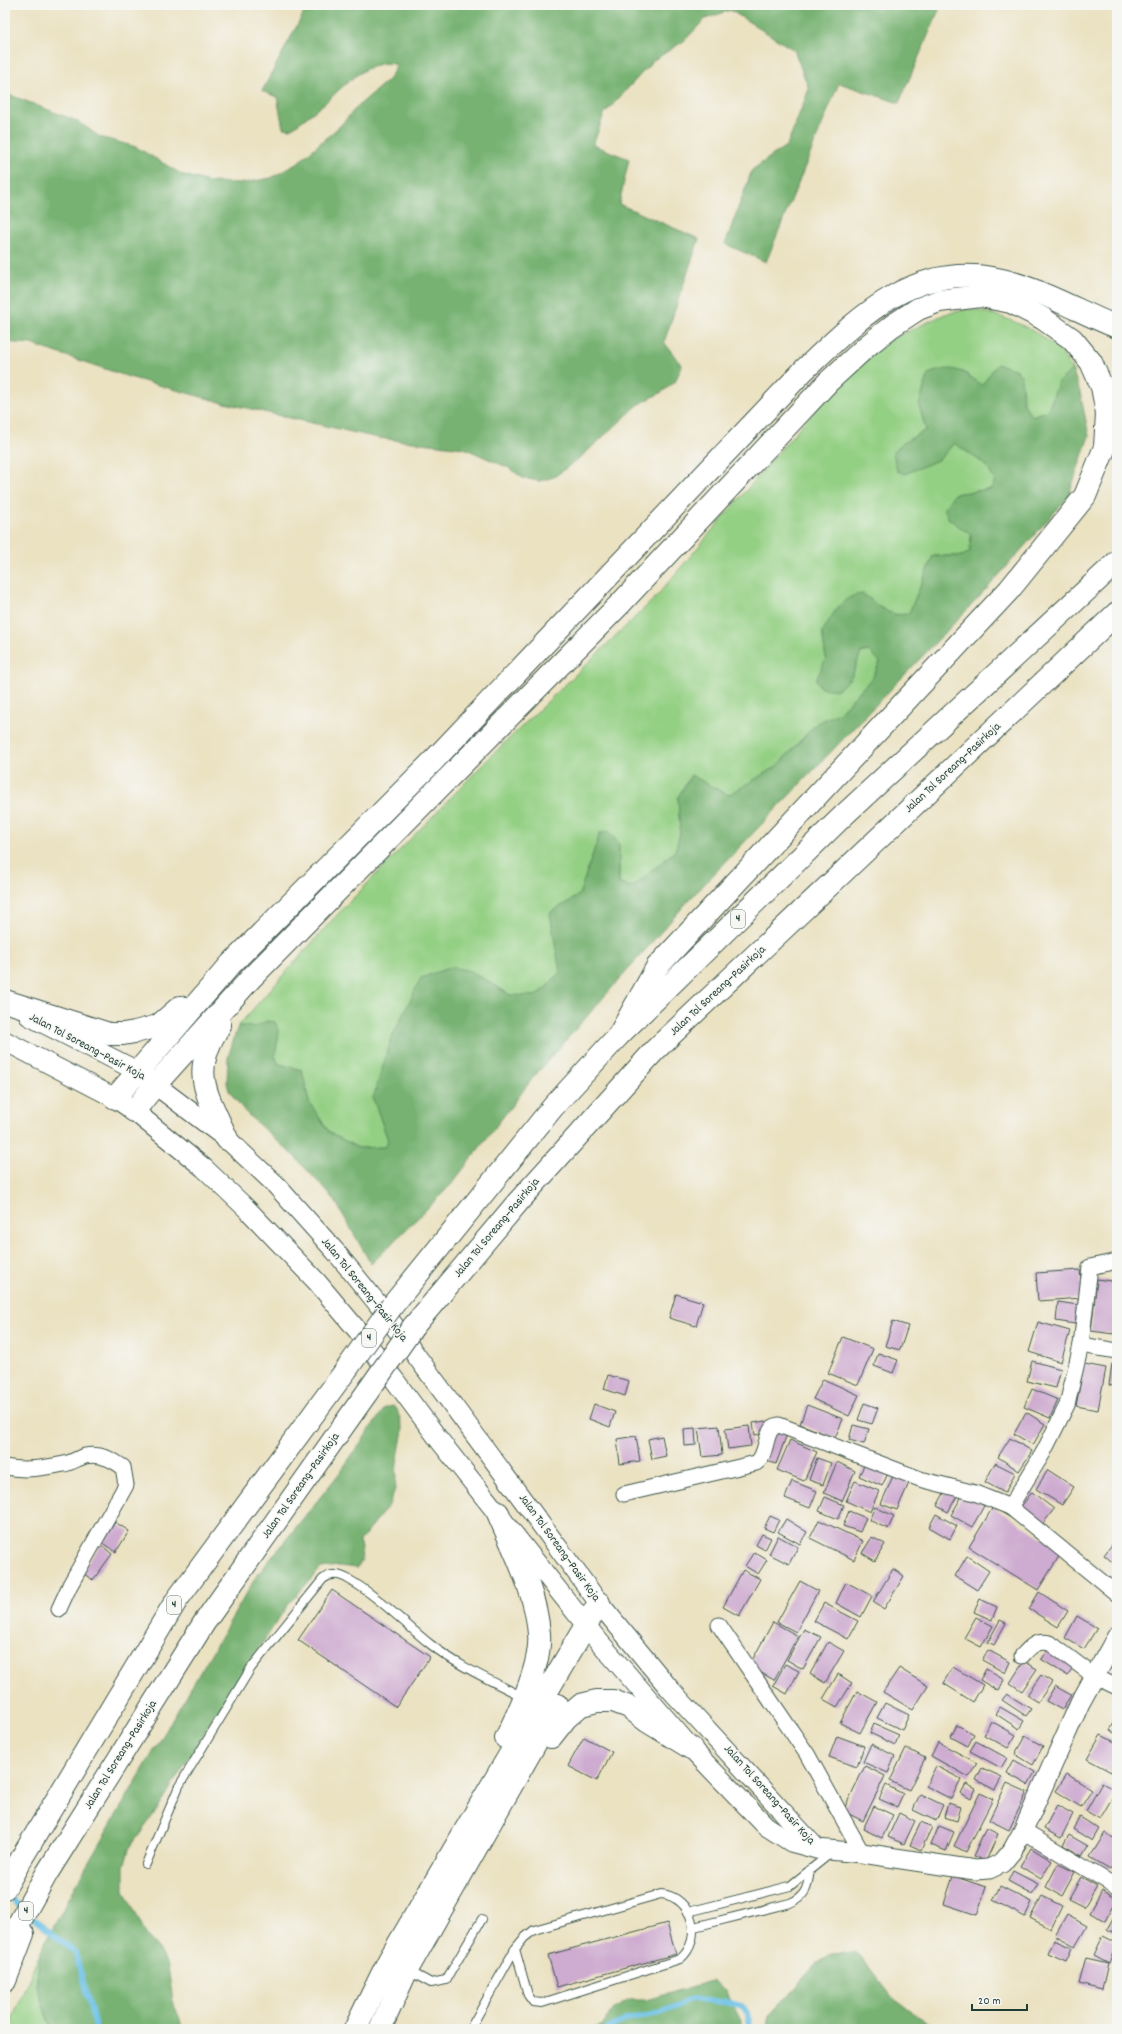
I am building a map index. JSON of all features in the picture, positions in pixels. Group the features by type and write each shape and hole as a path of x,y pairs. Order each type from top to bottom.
{"highway":[{"path":"115,1098 231,964 434,760 804,370 856,320 893,295 932,279 968,276 993,278 1022,286 1117,327"},
{"path":"134,1111 155,1085 252,977 621,603 828,382 867,346 892,326 918,309 939,301 981,296 1011,302 1042,318 1072,339 1091,362 1102,387 1107,413 1105,447 1085,496 1009,590 656,967 619,1036"},
{"name":"4","path":"5,1888 176,1601 392,1306 553,1107 619,1036 844,815 1117,562"},
{"name":"Jalan Tol Soreang–Pasirkoja","path":"5,1981 10,1952 45,1877 204,1623 413,1327 518,1202 655,1050 1117,613"},
{"path":"5,1002 109,1034 135,1032 158,1026 231,964"},
{"path":"227,1139 206,1091 202,1063 211,1038 252,977"},
{"path":"380,2029 398,1965 459,1841 490,1769 510,1731 534,1670 540,1635 529,1588 498,1513"},
{"path":"355,2029 398,1965 505,1794 604,1609"},
{"path":"459,1841 591,1632"},
{"path":"505,1794 566,1718 581,1706 597,1701 613,1701 629,1707 647,1721 692,1748"}],"street":[{"name":"Jalan Tol Soreang–Pasir Koja","path":"5,1002 137,1072 227,1139 274,1183 335,1251 378,1304 604,1609 669,1688 826,1850"},
{"name":"Jalan Tol Soreang–Pasir Koja","path":"5,1041 115,1098 134,1111 204,1168 246,1208 316,1282 358,1331 440,1441 591,1632 692,1748 766,1826 790,1842 826,1850"},
{"path":"1010,1507 1044,1453 1067,1405 1081,1345 1090,1267 1117,1261"},
{"path":"1081,1345 1117,1351"},
{"path":"624,1494 756,1463 762,1459 770,1430 776,1425 779,1425 920,1478 976,1493 1010,1507 1117,1594"},
{"path":"5,1467 21,1470 66,1464 86,1456 101,1457 113,1460 123,1467 126,1485 70,1585 60,1609"},
{"path":"719,1625 807,1754 862,1853"},
{"path":"826,1850 862,1853 975,1870 989,1868 1002,1863 1023,1832 1080,1703 1117,1636"},
{"path":"1022,1656 1035,1643 1041,1641 1050,1642 1094,1676 1117,1687"},
{"path":"1023,1832 1117,1887"}],"lane":[{"path":"146,1864 179,1786 251,1668 323,1579 330,1575 333,1574 348,1579 384,1605 432,1645 477,1674 524,1698"},
{"path":"688,1912 790,1886 810,1869 826,1850"},
{"path":"694,1927 790,1904 800,1899 806,1891 810,1869"},
{"path":"470,2029 515,1949 524,1938 534,1930 661,1894 670,1895 680,1900 688,1912 694,1927 688,1952 680,1958 542,2003 534,2002 528,1995 515,1949"},
{"path":"398,1965 431,1982 446,1980 482,1919"}],"green space":[{"path":"308,5 941,5 899,103 839,83 766,262 725,244 752,170 787,145 809,89 794,50 730,10 705,19 684,41 654,60 604,114 593,145 629,159 619,204 699,239 664,342 682,366 675,382 662,392 638,405 582,456 554,477 539,481 523,478 509,468 464,448 378,438 220,402 129,377 31,344 5,342 5,93 77,121 100,137 136,147 183,175 209,182 243,183 271,178 296,164 340,126 357,107 389,79 397,65 387,63 367,69 349,81 326,102 291,129 283,128 277,97 262,91"},
{"path":"969,309 1005,318 1038,334 1058,349 1072,369 1058,383 1048,411 1031,416 1023,402 1021,376 982,385 962,371 919,405 926,430 903,443 893,452 940,459 954,443 986,465 995,481 991,489 954,494 949,519 971,535 970,551 963,556 933,556 909,613 902,615 890,613 863,594 822,632 826,658 852,676 861,653 869,651 880,662 873,677 839,713 817,723 777,766 728,796 691,775 678,797 680,834 675,851 633,887 619,884 619,844 600,833 579,895 550,913 560,972 543,991 535,996 510,995 471,971 373,1098 388,1140 385,1147 358,1148 329,1132 309,1102 302,1070 279,1064 275,1057 279,1031 267,1021 254,1027 238,1026 333,919 490,757 655,598 804,422 881,344 945,314"},
{"path":"997,364 1015,369 1021,375 1023,402 1031,416 1048,411 1058,383 1072,369 1080,392 1089,436 1068,497 983,593 689,900 532,1079 451,1185 371,1264 334,1199 295,1157 247,1114 229,1091 227,1083 228,1057 238,1026 254,1027 267,1021 275,1022 279,1031 275,1057 279,1064 302,1070 309,1102 329,1132 358,1148 385,1147 388,1140 373,1098 392,1037 421,978 451,967 471,971 510,995 535,996 543,991 560,972 550,913 579,895 600,833 608,831 619,844 619,884 633,887 675,851 680,834 678,797 691,775 728,795 777,766 817,723 839,713 873,677 880,662 869,651 861,652 852,676 838,690 821,688 816,680 826,658 822,632 830,619 843,602 855,595 863,594 890,613 902,615 909,613 933,556 963,556 970,551 971,535 949,519 944,508 954,494 991,489 995,481 986,465 954,443 940,459 905,474 897,471 893,452 903,443 926,430 919,405 928,374 944,369 956,370 962,372 982,385"},
{"path":"393,1406 397,1409 403,1430 397,1463 395,1489 389,1505 360,1541 362,1560 357,1568 339,1566 321,1568 287,1606 215,1715 157,1810 129,1849 124,1866 124,1890 147,1936 159,1949 168,1967 173,2001 183,2029 51,2029 36,1985 41,1950 87,1865 256,1577 338,1475 385,1408"},
{"path":"41,1950 36,1985 51,2029 8,2029"},
{"path":"854,1952 861,1957 893,1998 935,2029 766,2029 769,2016 817,1963 831,1954"},
{"path":"711,1981 726,1991 745,2029 592,2029 602,2025 614,2009 629,2000 647,2000"}],"building":[{"path":"1080,1270 1083,1298 1038,1301 1036,1273"},
{"path":"1097,1279 1117,1282 1117,1311 1114,1334 1091,1331"},
{"path":"676,1294 703,1302 696,1326 669,1318"},
{"path":"1058,1302 1078,1305 1075,1324 1056,1321"},
{"path":"893,1321 908,1326 900,1350 885,1346"},
{"path":"1038,1322 1070,1331 1061,1362 1029,1352"},
{"path":"843,1337 873,1349 858,1385 828,1373"},
{"path":"878,1353 898,1360 893,1373 874,1366"},
{"path":"1032,1361 1061,1369 1056,1388 1027,1381"},
{"path":"1084,1364 1106,1368 1098,1410 1076,1406"},
{"path":"1112,1364 1117,1364 1117,1386 1109,1385"},
{"path":"608,1375 629,1381 625,1396 604,1389"},
{"path":"823,1379 859,1395 849,1416 813,1399"},
{"path":"1032,1389 1058,1400 1050,1418 1024,1407"},
{"path":"864,1403 878,1408 872,1424 858,1420"},
{"path":"594,1404 615,1412 610,1427 589,1419"},
{"path":"807,1405 843,1419 835,1438 800,1424"},
{"path":"1026,1412 1045,1424 1033,1445 1014,1434"},
{"path":"765,1421 767,1433 755,1435 753,1423"},
{"path":"853,1425 869,1429 864,1444 849,1440"},
{"path":"719,1426 722,1455 702,1457 698,1428"},
{"path":"749,1426 751,1446 728,1449 725,1429"},
{"path":"695,1428 696,1445 685,1446 684,1429"},
{"path":"775,1430 787,1434 776,1464 764,1460"},
{"path":"636,1436 640,1461 620,1464 617,1439"},
{"path":"662,1436 666,1456 652,1459 648,1439"},
{"path":"1010,1438 1032,1451 1019,1471 998,1457"},
{"path":"790,1440 817,1452 804,1481 777,1470"},
{"path":"817,1458 831,1463 823,1485 809,1480"},
{"path":"866,1461 889,1471 882,1486 859,1476"},
{"path":"837,1462 855,1471 842,1501 824,1493"},
{"path":"995,1463 1015,1473 1005,1493 985,1482"},
{"path":"1048,1470 1074,1487 1062,1505 1036,1489"},
{"path":"893,1476 909,1483 897,1510 881,1504"},
{"path":"792,1481 817,1491 810,1508 785,1498"},
{"path":"855,1481 879,1491 870,1512 846,1501"},
{"path":"947,1488 958,1494 948,1512 937,1506"},
{"path":"1032,1492 1054,1509 1042,1525 1020,1508"},
{"path":"964,1493 984,1506 972,1527 951,1515"},
{"path":"825,1497 844,1505 838,1519 819,1511"},
{"path":"875,1507 894,1516 888,1529 869,1520"},
{"path":"993,1507 1063,1550 1038,1590 969,1547"},
{"path":"849,1511 866,1518 860,1532 843,1526"},
{"path":"936,1514 957,1526 950,1539 929,1527"},
{"path":"770,1516 779,1520 773,1532 764,1528"},
{"path":"786,1519 807,1532 800,1544 778,1532"},
{"path":"819,1520 863,1541 854,1560 810,1538"},
{"path":"115,1522 129,1531 116,1552 102,1543"},
{"path":"762,1534 771,1538 765,1550 756,1545"},
{"path":"778,1536 798,1547 789,1564 769,1554"},
{"path":"872,1537 885,1544 875,1561 862,1553"},
{"path":"1117,1538 1117,1566 1104,1555"},
{"path":"101,1545 112,1554 93,1580 81,1572"},
{"path":"754,1552 767,1560 758,1574 745,1566"},
{"path":"967,1556 989,1571 977,1590 955,1576"},
{"path":"893,1569 904,1576 884,1609 873,1602"},
{"path":"743,1570 760,1579 739,1616 723,1607"},
{"path":"800,1581 818,1591 796,1632 777,1622"},
{"path":"846,1582 872,1596 861,1617 836,1603"},
{"path":"332,1590 430,1657 396,1707 298,1640"},
{"path":"1039,1592 1068,1611 1058,1627 1029,1609"},
{"path":"980,1599 997,1607 992,1620 974,1612"},
{"path":"824,1603 858,1621 848,1639 814,1621"},
{"path":"1077,1616 1097,1628 1084,1649 1065,1638"},
{"path":"976,1617 993,1626 981,1647 964,1638"},
{"path":"1000,1620 1006,1623 994,1645 988,1642"},
{"path":"773,1622 798,1636 774,1680 749,1666"},
{"path":"804,1629 821,1637 803,1669 787,1660"},
{"path":"828,1642 844,1651 825,1683 810,1674"},
{"path":"1048,1649 1074,1666 1068,1676 1041,1659"},
{"path":"988,1650 1010,1662 1005,1673 982,1660"},
{"path":"1024,1661 1037,1669 1022,1691 1010,1683"},
{"path":"785,1664 799,1671 787,1694 773,1686"},
{"path":"953,1667 983,1685 973,1702 943,1683"},
{"path":"899,1668 928,1686 913,1710 883,1692"},
{"path":"986,1669 1004,1680 998,1691 980,1680"},
{"path":"838,1674 852,1683 837,1707 823,1699"},
{"path":"1041,1675 1052,1682 1038,1702 1027,1695"},
{"path":"1055,1686 1071,1695 1062,1710 1046,1701"},
{"path":"857,1691 877,1702 860,1733 840,1723"},
{"path":"1007,1694 1031,1709 1026,1716 1002,1700"},
{"path":"885,1703 909,1715 902,1730 877,1718"},
{"path":"1000,1707 1024,1721 1019,1729 996,1714"},
{"path":"1117,1718 1117,1735 1110,1730"},
{"path":"991,1721 1016,1735 1008,1748 984,1735"},
{"path":"874,1724 899,1735 895,1745 870,1733"},
{"path":"957,1725 974,1734 968,1746 951,1737"},
{"path":"1101,1735 1117,1743 1117,1760 1111,1772 1087,1759"},
{"path":"837,1736 864,1746 857,1767 829,1757"},
{"path":"1025,1736 1043,1746 1033,1765 1015,1754"},
{"path":"584,1737 612,1752 597,1781 568,1766"},
{"path":"976,1741 1007,1758 1001,1768 970,1751"},
{"path":"938,1742 977,1763 969,1777 931,1756"},
{"path":"871,1744 895,1756 888,1773 863,1762"},
{"path":"906,1748 925,1758 909,1790 890,1781"},
{"path":"1014,1760 1035,1772 1028,1785 1007,1773"},
{"path":"865,1766 885,1776 863,1821 843,1811"},
{"path":"936,1766 961,1779 951,1799 926,1786"},
{"path":"982,1768 1002,1777 995,1790 976,1780"},
{"path":"1067,1774 1092,1790 1081,1807 1056,1791"},
{"path":"1007,1783 1027,1792 1009,1830 989,1820"},
{"path":"1102,1783 1116,1791 1100,1819 1086,1811"},
{"path":"966,1784 976,1789 971,1799 961,1793"},
{"path":"886,1785 903,1794 897,1807 879,1799"},
{"path":"980,1793 993,1799 966,1852 954,1846"},
{"path":"920,1794 943,1805 936,1821 913,1810"},
{"path":"948,1803 961,1807 957,1821 944,1817"},
{"path":"1057,1805 1073,1814 1061,1838 1044,1829"},
{"path":"874,1806 893,1815 882,1838 863,1829"},
{"path":"899,1813 915,1821 904,1844 888,1837"},
{"path":"1080,1817 1099,1829 1092,1841 1073,1829"},
{"path":"921,1822 932,1827 921,1850 910,1845"},
{"path":"939,1826 954,1832 946,1851 931,1845"},
{"path":"986,1828 998,1834 986,1861 973,1856"},
{"path":"1105,1833 1117,1840 1117,1858 1110,1869 1090,1857"},
{"path":"1069,1835 1088,1846 1082,1856 1063,1845"},
{"path":"1031,1848 1052,1861 1041,1879 1020,1866"},
{"path":"1058,1864 1075,1872 1062,1896 1046,1887"},
{"path":"1013,1871 1038,1884 1032,1894 1008,1881"},
{"path":"953,1876 986,1887 977,1915 944,1904"},
{"path":"1081,1877 1097,1886 1084,1908 1068,1900"},
{"path":"1000,1886 1032,1902 1025,1917 993,1900"},
{"path":"1102,1890 1117,1899 1105,1921 1090,1913"},
{"path":"1042,1896 1062,1906 1051,1929 1030,1918"},
{"path":"1117,1911 1117,1934 1107,1929"},
{"path":"1067,1915 1087,1926 1075,1947 1055,1936"},
{"path":"667,1923 676,1954 557,1987 548,1955"},
{"path":"1103,1936 1117,1943 1109,1963 1094,1955"},
{"path":"1054,1940 1072,1948 1066,1961 1048,1953"},
{"path":"1086,1958 1108,1963 1102,1990 1079,1984"}],"waterway":[{"path":"5,1894 22,1908"},
{"path":"28,1914 75,1952 96,2029"},
{"path":"607,2029 628,2019 658,2013 690,2000 723,2001 742,2006 747,2012 751,2029"}]}
